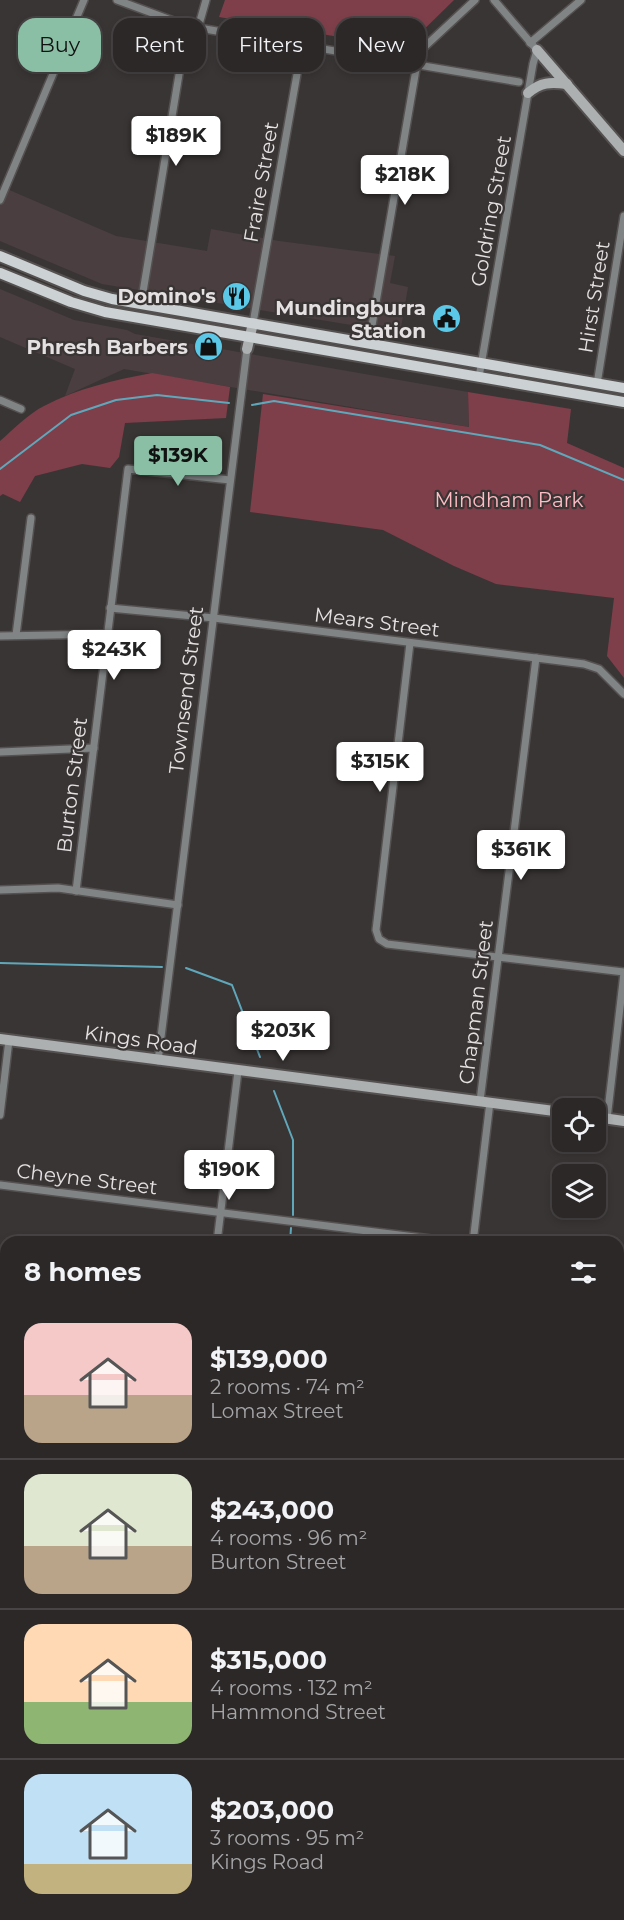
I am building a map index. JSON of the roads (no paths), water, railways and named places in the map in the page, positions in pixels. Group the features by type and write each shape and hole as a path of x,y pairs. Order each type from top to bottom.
{"main road":[{"path":"533,46 624,151"},
{"path":"528,93 544,82 567,84"},
{"path":"0,256 97,295 624,388"},
{"path":"0,273 72,302 105,312 624,402"},
{"name":"Townsend Street","path":"247,349 253,323"},
{"name":"Kings Road","path":"5,1040 552,1111"},
{"path":"606,1119 624,1121"}],"street":[{"path":"0,200 84,0"},
{"path":"117,0 166,18"},
{"path":"201,18 206,0"},
{"path":"426,46 475,0"},
{"path":"494,0 533,46 581,0"},
{"name":"Goldring Street","path":"479,377 528,93 533,46"},
{"path":"426,66 519,82"},
{"path":"141,304 180,72"},
{"name":"Fraire Street","path":"253,323 297,72"},
{"path":"369,344 415,72"},
{"name":"Hirst Street","path":"597,384 624,216"},
{"name":"Townsend Street","path":"158,1061 247,349"},
{"path":"0,400 21,409"},
{"name":"Burton Street","path":"76,891 128,469 230,480"},
{"path":"16,635 31,518"},
{"name":"Mears Street","path":"110,608 213,618 592,666 605,674 624,694"},
{"path":"0,636 107,634"},
{"path":"410,643 376,930 379,939 387,944 624,973 604,1098"},
{"name":"Chapman Street","path":"474,1236 499,957 536,658"},
{"path":"0,752 94,748"},
{"path":"0,890 58,888 177,905"},
{"path":"0,1115 5,1040"},
{"path":"218,1236 237,1071"},
{"name":"Cheyne Street","path":"0,1185 406,1236"}],"waterway":[{"path":"0,469 71,415 116,400 157,395 229,403"},
{"path":"252,405 274,401 540,445 624,480"},
{"path":"0,963 162,967"},
{"path":"186,968 232,985 260,1057"},
{"path":"274,1091 293,1140 293,1215"},
{"path":"290,1236 291,1228"}],"place":[{"name":"Domino's","path":"237,296"},
{"name":"Mundingburra Station","path":"447,319"},
{"name":"Phresh Barbers","path":"209,347"}],"park label":[{"name":"Mindham Park","path":"509,500"}]}
